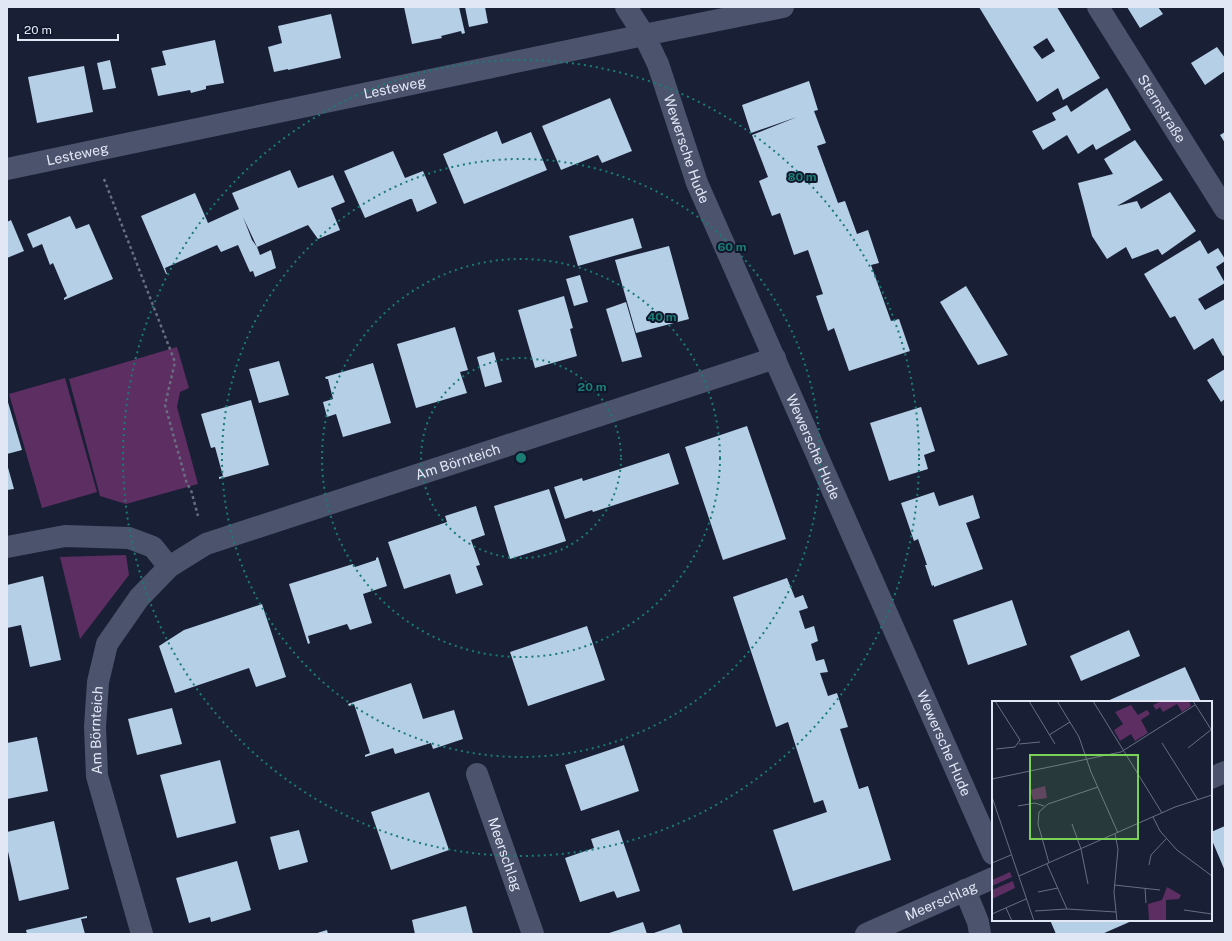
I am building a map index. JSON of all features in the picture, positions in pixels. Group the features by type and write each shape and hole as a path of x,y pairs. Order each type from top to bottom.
{"street":[{"name":"Wewersche Hude","path":"626,7 644,35 658,64 697,183 992,852"},
{"name":"Lesteweg","path":"7,169 783,7"},
{"name":"Sternstraße","path":"1098,7 1225,209"},
{"name":"Am Börnteich","path":"142,934 97,776 95,727 98,682 107,644 139,598 169,567 206,544 775,358"},
{"path":"7,547 65,536 129,538 153,547 169,567"},
{"path":"1212,778 1225,772"},
{"name":"Meerschlag","path":"477,774 533,934"},
{"name":"Meerschlag","path":"866,934 992,878"},
{"path":"965,890 978,922 980,934"}],"path":[{"path":"93,150 175,362 165,405 186,484 191,490 206,544"}],"shaded area":[{"path":"177,347 189,388 180,392 177,407 198,484 126,504 100,496 69,379"},
{"path":"65,378 97,492 42,508 9,394"},
{"path":"126,555 129,575 80,639 60,557"}],"building":[{"path":"404,7 459,7 465,33 462,34 461,31 441,36 442,38 412,44"},
{"path":"465,7 485,7 488,23 469,27"},
{"path":"979,7 1057,7 1100,78 1063,100 1058,88 1037,102","holes":["1047,38 1055,51 1042,59 1033,47"]},
{"path":"1127,7 1158,7 1163,14 1140,28"},
{"path":"331,14 341,58 274,72 268,47 282,43 278,26"},
{"path":"215,40 224,83 206,86 206,89 191,93 190,90 158,96 151,68 166,65 162,51"},
{"path":"1217,47 1225,58 1225,71 1205,85 1191,63"},
{"path":"110,60 116,88 103,90 97,63"},
{"path":"84,66 93,112 37,123 28,77"},
{"path":"809,81 818,110 814,111 826,143 817,146 838,203 845,201 857,234 868,230 879,263 871,265 891,321 899,319 910,351 849,371 834,328 828,331 816,296 823,294 808,250 794,255 780,213 772,216 759,181 768,177 752,135 797,117 751,133 742,105"},
{"path":"1107,88 1131,130 1096,150 1093,144 1078,154 1067,135 1043,150 1032,131 1056,120 1052,113 1067,105 1071,112"},
{"path":"610,98 632,151 602,163 598,155 561,170 542,126"},
{"path":"497,131 502,144 531,132 547,170 464,204 443,154"},
{"path":"1225,132 1225,143 1220,135"},
{"path":"1135,140 1163,180 1117,206 1137,201 1141,209 1170,192 1196,231 1162,255 1158,249 1132,259 1126,247 1107,259 1092,236 1078,183 1113,174 1104,159"},
{"path":"393,151 405,178 423,171 437,203 417,212 412,199 410,199 365,218 344,171"},
{"path":"290,170 298,188 333,175 345,202 331,208 340,230 318,239 308,225 257,247 260,255 271,250 276,268 255,277 253,271 250,272 238,245 221,252 217,245 165,268 166,274 141,216 195,193 208,223 239,209 232,193","holes":["243,217 257,247 252,240"]},
{"path":"70,216 76,229 89,224 113,279 64,300 67,296 53,263 50,265 42,244 33,248 27,234"},
{"path":"633,218 642,248 578,266 569,236"},
{"path":"11,220 24,251 7,258 7,222"},
{"path":"1200,240 1208,254 1218,248 1225,259 1225,261 1216,267 1225,283 1198,299 1205,310 1225,299 1225,355 1223,356 1213,338 1194,350 1175,316 1170,318 1144,274"},
{"path":"669,246 689,319 636,333 615,260"},
{"path":"580,275 588,302 574,306 566,279"},
{"path":"966,286 1008,355 978,365 940,302"},
{"path":"564,296 573,328 570,329 577,356 535,368 518,310"},
{"path":"626,302 642,357 622,362 606,309"},
{"path":"455,327 468,370 460,372 467,393 416,408 397,344"},
{"path":"494,352 502,382 485,387 477,357"},
{"path":"279,361 289,395 259,403 249,369"},
{"path":"373,363 391,423 343,437 336,414 327,417 323,402 333,399 328,379 325,377"},
{"path":"1225,369 1225,399 1221,402 1207,380"},
{"path":"7,399 22,450 7,454"},
{"path":"251,400 269,465 219,479 219,477 223,476 215,447 211,448 201,414"},
{"path":"921,407 935,451 924,455 928,469 889,481 870,423"},
{"path":"747,426 786,539 723,560 685,447"},
{"path":"669,453 679,484 593,512 592,510 565,519 554,487 582,478 583,481"},
{"path":"7,464 14,489 7,490"},
{"path":"549,489 566,541 510,559 494,506"},
{"path":"934,492 939,506 973,495 980,518 966,523 983,569 934,587 934,585 932,586 925,565 927,565 918,539 914,541 901,503"},
{"path":"476,506 485,535 471,540 480,565 476,566 483,585 456,594 450,574 404,589 388,542 447,522 445,516"},
{"path":"378,557 387,586 363,594 372,623 350,630 347,624 308,636 310,643 308,644 289,584 353,564 355,567 376,560"},
{"path":"43,576 61,660 30,667 21,625 7,628 7,585"},
{"path":"787,578 795,598 803,595 808,608 799,611 805,629 814,626 818,641 811,644 816,661 824,659 828,672 820,673 828,696 837,693 848,727 840,729 859,789 868,786 891,860 793,891 773,830 827,812 823,800 814,803 788,722 776,727 733,597"},
{"path":"1012,600 1027,645 968,665 953,620"},
{"path":"262,604 286,677 256,687 249,668 175,693 159,646 184,630"},
{"path":"587,626 605,680 528,706 510,652"},
{"path":"1129,630 1140,656 1081,681 1070,656"},
{"path":"1185,667 1201,701 1107,701"},
{"path":"411,683 423,719 454,710 463,739 433,749 431,743 395,754 393,748 365,757 365,755 370,753 354,704 349,706 348,704"},
{"path":"172,708 182,744 137,755 128,719"},
{"path":"37,737 48,791 7,799 7,743"},
{"path":"624,745 639,791 581,811 565,765"},
{"path":"220,760 236,823 177,838 160,775"},
{"path":"429,792 449,850 391,870 371,812"},
{"path":"54,821 69,889 19,901 7,847 7,832"},
{"path":"1225,826 1225,871 1212,840 1212,832"},
{"path":"299,830 308,862 279,870 270,837"},
{"path":"619,830 640,891 617,898 614,891 580,902 565,858 594,848 591,839"},
{"path":"237,861 251,910 211,922 210,917 189,923 176,878"},
{"path":"466,906 473,934 415,934 412,920"},
{"path":"87,916 87,918 81,919 85,934 27,934 26,930"},
{"path":"1050,921 1132,921 1102,934 1056,934"},
{"path":"643,922 647,934 606,934"},
{"path":"680,924 683,934 651,934"},
{"path":"327,930 328,934 314,934"}]}
